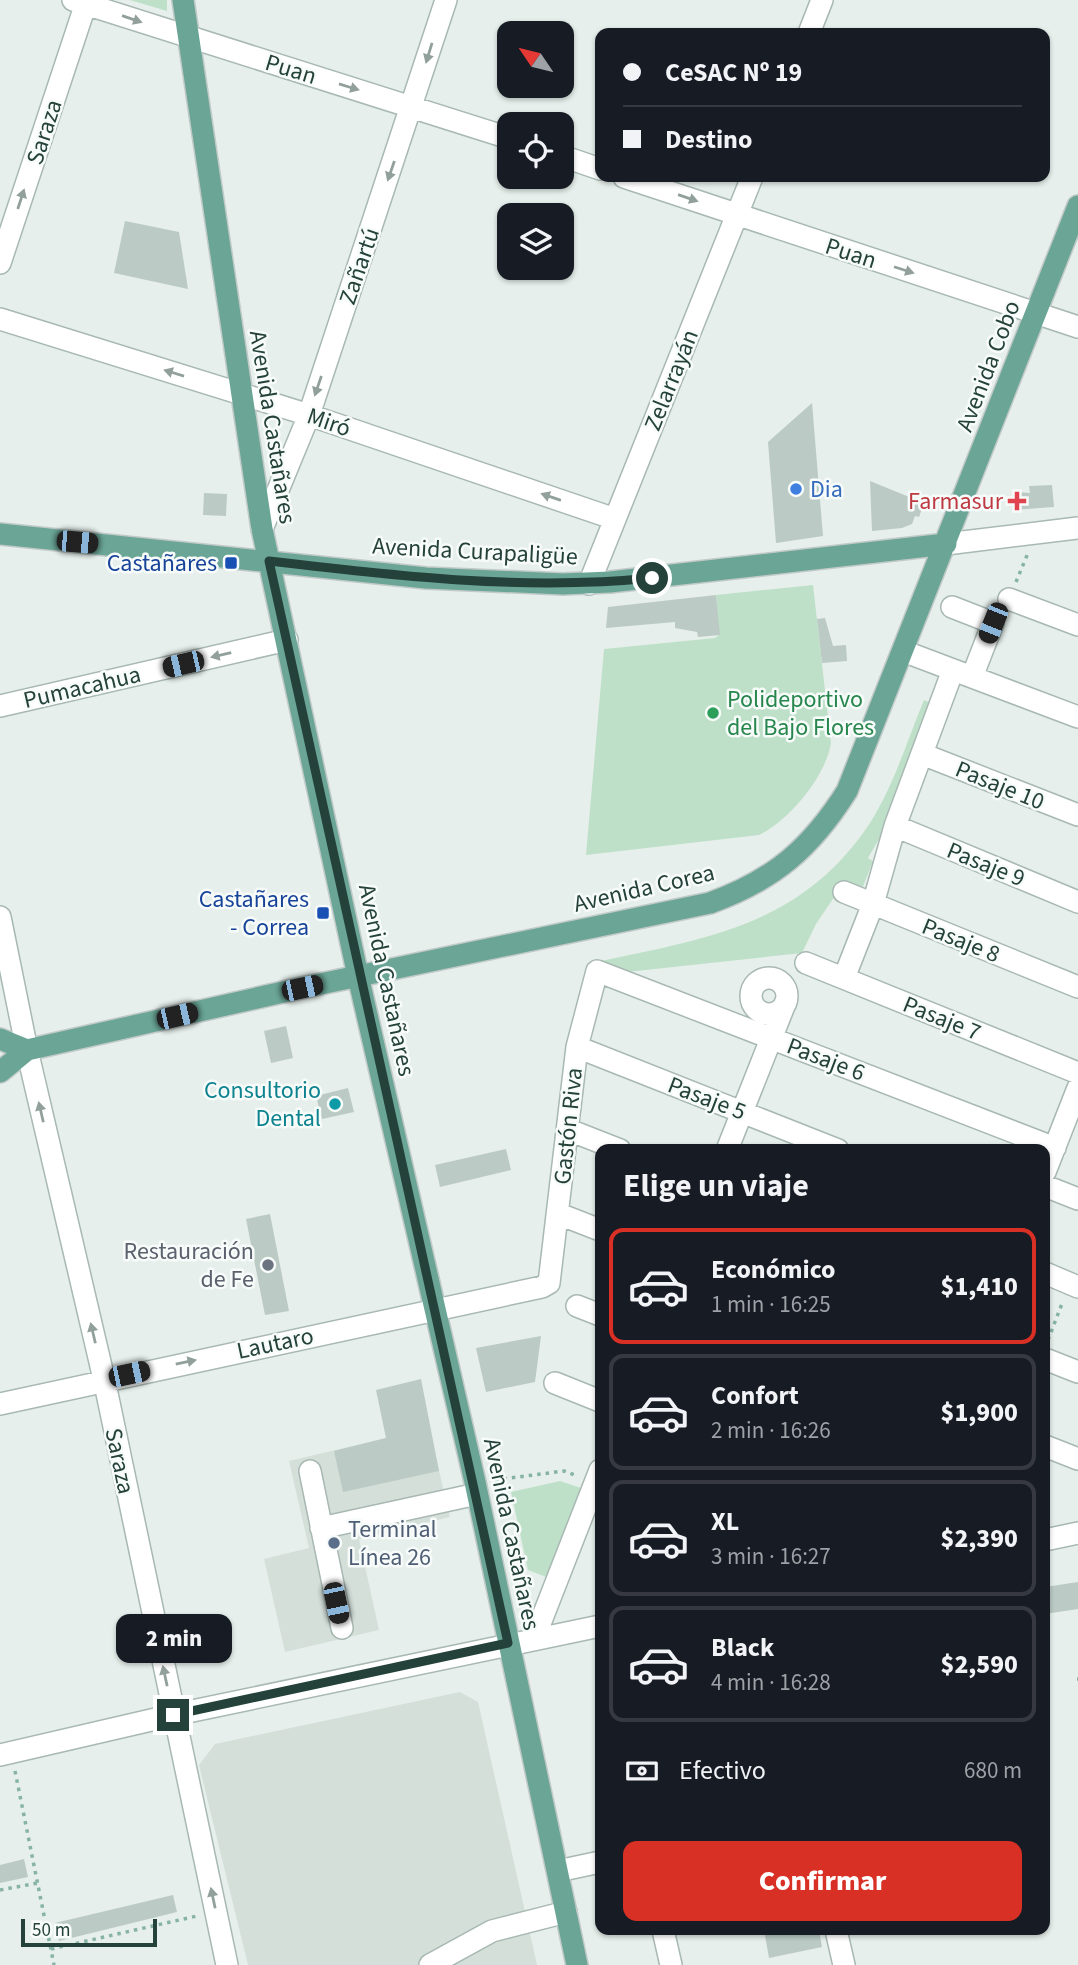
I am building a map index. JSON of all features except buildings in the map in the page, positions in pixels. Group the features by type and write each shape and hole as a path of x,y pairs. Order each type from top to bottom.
{"main road":[{"name":"Avenida Castañares","path":"183,0 239,393 262,529 358,976 476,1488 577,1965"},
{"name":"Avenida Cobo","path":"946,544 1078,206"},
{"name":"Avenida Curapaligüe","path":"0,534 426,579 589,584 946,544"},
{"name":"Avenida Corea","path":"27,1051 358,976 710,903 767,876 806,847 847,791 946,544"},
{"path":"0,1039 27,1051 0,1072"}],"street":[{"name":"Zañartú","path":"262,529 309,415 446,0"},
{"path":"810,28 822,0"},
{"name":"Puan","path":"82,1 190,39 497,134"},
{"name":"Saraza","path":"0,263 82,1"},
{"path":"574,160 595,167"},
{"name":"Puan","path":"639,182 1078,327"},
{"name":"Zelarrayán","path":"589,584 750,182"},
{"name":"Miró","path":"0,319 309,415 615,519"},
{"path":"946,544 1078,528"},
{"path":"1009,599 1078,625"},
{"path":"844,978 873,904 895,826 922,754 962,673 993,623 952,607"},
{"name":"Pumacahua","path":"0,706 287,640"},
{"path":"903,651 1078,717"},
{"name":"Pasaje 10","path":"922,754 1078,816"},
{"name":"Pasaje 9","path":"895,826 1078,902"},
{"name":"Pasaje 8","path":"844,892 1078,987"},
{"name":"Saraza","path":"0,917 27,1051 104,1379 228,1965"},
{"name":"Pasaje 7","path":"806,963 1078,1073"},
{"name":"Pasaje 6","path":"597,971 1045,1144"},
{"name":"Gastón Riva","path":"549,1283 569,1130 576,1047 597,971"},
{"path":"729,1144 786,1001 782,984 766,979 752,989 754,1006 771,1038"},
{"path":"754,1006 763,1013 774,1013 786,1001"},
{"name":"Pasaje 5","path":"576,1047 823,1144"},
{"path":"1050,1160 1074,1113 1078,1088"},
{"path":"569,1130 605,1144"},
{"name":"Pasaje 6","path":"1050,1146 1055,1148"},
{"path":"1050,1188 1078,1199"},
{"path":"559,1214 595,1228"},
{"path":"1050,1275 1074,1285"},
{"name":"Lautaro","path":"0,1404 104,1379 542,1287 549,1283"},
{"path":"577,1306 595,1313"},
{"path":"1050,1361 1078,1372"},
{"path":"555,1383 595,1399"},
{"path":"1050,1448 1078,1459"},
{"path":"310,1471 342,1628"},
{"path":"534,1639 595,1487"},
{"path":"321,1528 476,1488"},
{"path":"1050,1539 1078,1533"},
{"path":"6,1753 508,1643 595,1627"},
{"path":"558,1871 595,1863"},
{"path":"434,1964 492,1931 566,1912"},
{"path":"664,1935 671,1965"},
{"path":"837,1935 844,1965"}],"path":[{"path":"1050,1337 1074,1285"},
{"path":"476,1488 564,1471 595,1479"},
{"path":"6,1753 38,1882 54,1965"},
{"path":"0,1890 38,1882"},
{"path":"51,1949 216,1912"}],"shaded area":[{"name":"Terminal Línea 26","path":"429,1428 450,1517 359,1539 379,1630 285,1652 264,1559 309,1548 289,1461"},
{"path":"460,1692 478,1702 537,1965 248,1965 199,1765 215,1744"}],"green space":[{"path":"130,0 167,0 167,11"},
{"name":"Polideportivo del Bajo Flores","path":"813,585 831,743 822,769 794,808 759,835 586,855 604,649 715,638 719,635 716,595"},
{"path":"924,700 933,704 886,827 868,858 873,861 860,894 841,887 816,924 802,953 627,972 592,963 711,936 781,907 813,885 843,858 879,808"},
{"path":"560,1481 581,1488 549,1578 528,1570 511,1492"}],"place":[{"name":"Dia","path":"796,489"},
{"name":"Farmasur","path":"1017,501"},
{"name":"Castañares","path":"231,563"},
{"name":"Polideportivo del Bajo Flores","path":"713,713"},
{"name":"Castañares - Correa","path":"323,913"},
{"name":"Consultorio Dental","path":"335,1104"},
{"name":"Restauración de Fe","path":"268,1265"},
{"name":"Terminal Línea 26","path":"334,1543"}],"route":[{"path":"173,1715 508,1643 475,1482 358,976 269,561 426,579 589,584 652,578"}]}
